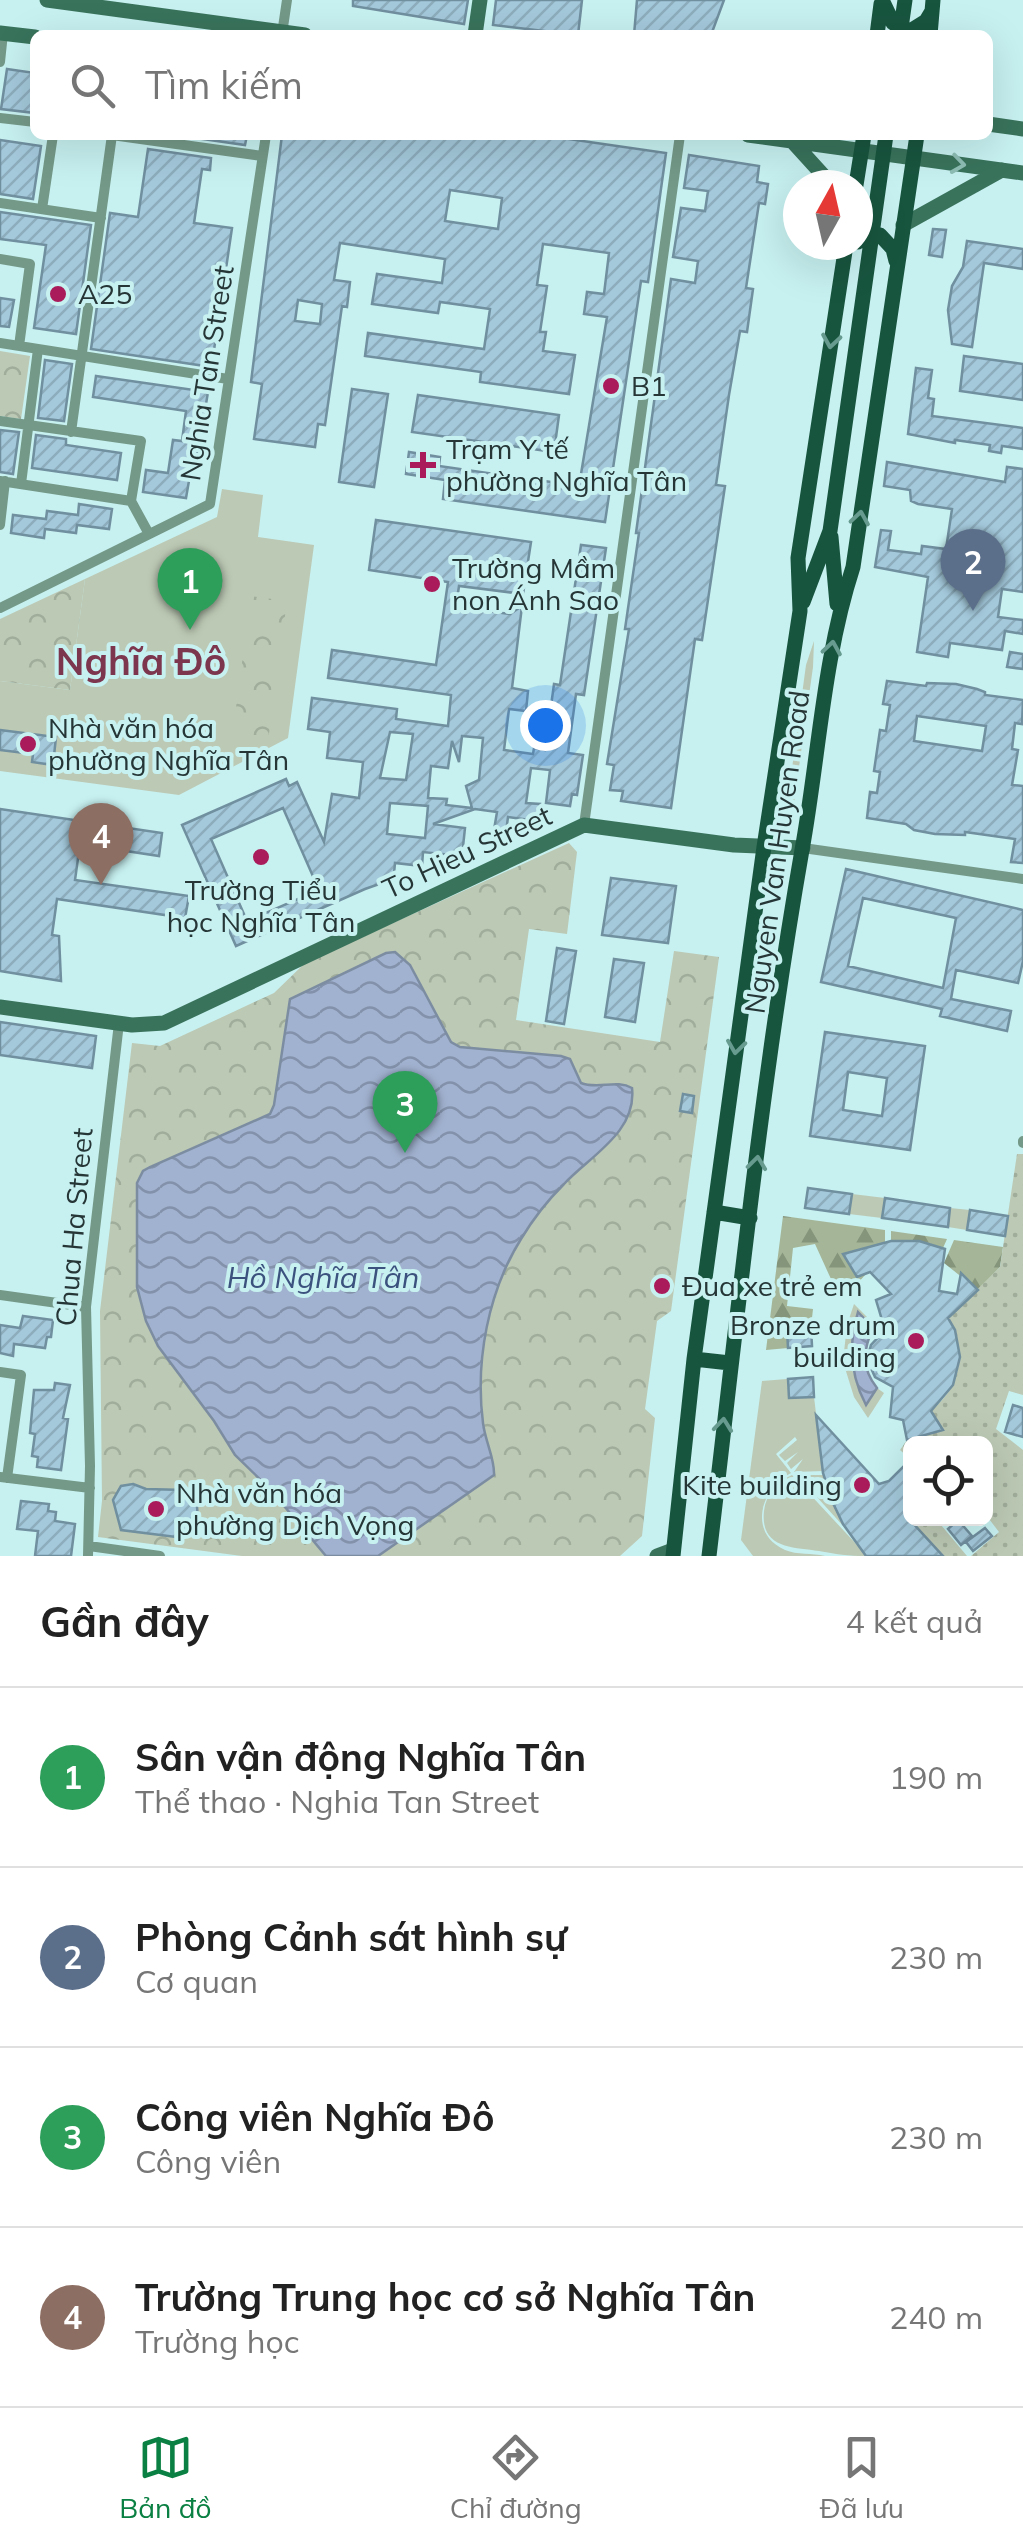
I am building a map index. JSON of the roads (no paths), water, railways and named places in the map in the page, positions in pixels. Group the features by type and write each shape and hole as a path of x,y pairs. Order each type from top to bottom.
{"main road":[{"path":"882,0 894,23 908,30"},
{"path":"878,30 882,0"},
{"path":"901,30 905,0"},
{"path":"912,30 926,21 933,6"},
{"path":"800,611 830,531 885,140"},
{"name":"Nguyen Van Huyen Road","path":"709,1556 730,1363 803,848 838,613 852,567 916,140"},
{"path":"858,170 862,143"},
{"path":"873,234 880,235 893,249 897,265"},
{"name":"Nguyen Van Huyen Road","path":"668,1554 764,846 800,611 798,558 849,260"},
{"path":"830,531 838,613"},
{"path":"714,1212 750,1218"},
{"path":"694,1359 730,1363"}],"street":[{"path":"47,0 254,30"},
{"path":"283,30 287,0"},
{"path":"476,30 480,0"},
{"path":"0,62 2,33 30,37"},
{"path":"0,118 30,121"},
{"path":"993,124 1023,129"},
{"path":"42,210 51,140"},
{"path":"71,432 111,140"},
{"path":"148,140 262,156"},
{"name":"Nghia Tan Street","path":"0,608 210,504 265,140"},
{"name":"To Hieu Street","path":"0,1007 144,1026 174,1019 584,825 679,140"},
{"path":"785,140 862,143 914,158 1023,173"},
{"path":"792,141 818,170"},
{"path":"903,225 1002,170"},
{"path":"0,203 101,218"},
{"path":"0,259 30,264 19,346"},
{"path":"0,343 228,379"},
{"path":"21,484 38,349"},
{"path":"0,422 140,442 132,501 149,534"},
{"path":"0,525 3,481 132,501"},
{"path":"584,825 803,848 1023,878"},
{"name":"Chua Ha Street","path":"88,1551 86,1307 119,1023"},
{"path":"0,1296 86,1307"},
{"path":"0,1372 21,1375 4,1477 90,1488"},
{"path":"88,1551 160,1556"}],"water":[{"name":"Hồ Nghĩa Tân","path":"395,952 410,965 451,1042 460,1047 570,1059 581,1083 626,1085 632,1088 632,1104 610,1142 558,1190 536,1217 500,1281 487,1328 481,1376 483,1423 494,1475 378,1556 326,1556 269,1488 235,1455 158,1346 137,1287 137,1183 150,1167 270,1114 290,999"},
{"path":"858,1312 873,1328 865,1359 877,1388 866,1405 852,1360"}],"place":[{"name":"A25","path":"58,294"},
{"name":"B1","path":"611,386"},
{"name":"Trạm Y tế phường Nghĩa Tân","path":"423,465"},
{"name":"Trường Mầm non Ánh Sao","path":"432,584"},
{"name":"Phòng Cảnh sát hình sự","path":"973,611"},
{"name":"Sân vận động Nghĩa Tân","path":"190,630"},
{"name":"Nhà văn hóa phường Nghĩa Tân","path":"28,744"},
{"name":"Trường Tiểu học Nghĩa Tân","path":"261,857"},
{"name":"Trường Trung học cơ sở Nghĩa Tân","path":"101,885"},
{"name":"Công viên Nghĩa Đô","path":"405,1153"},
{"name":"Đua xe trẻ em","path":"662,1286"},
{"name":"Bronze drum building","path":"916,1341"},
{"name":"Kite building","path":"862,1485"},
{"name":"Nhà văn hóa phường Dịch Vọng","path":"156,1509"}],"district":[{"name":"Nghĩa Đô","path":"141,662"}]}
